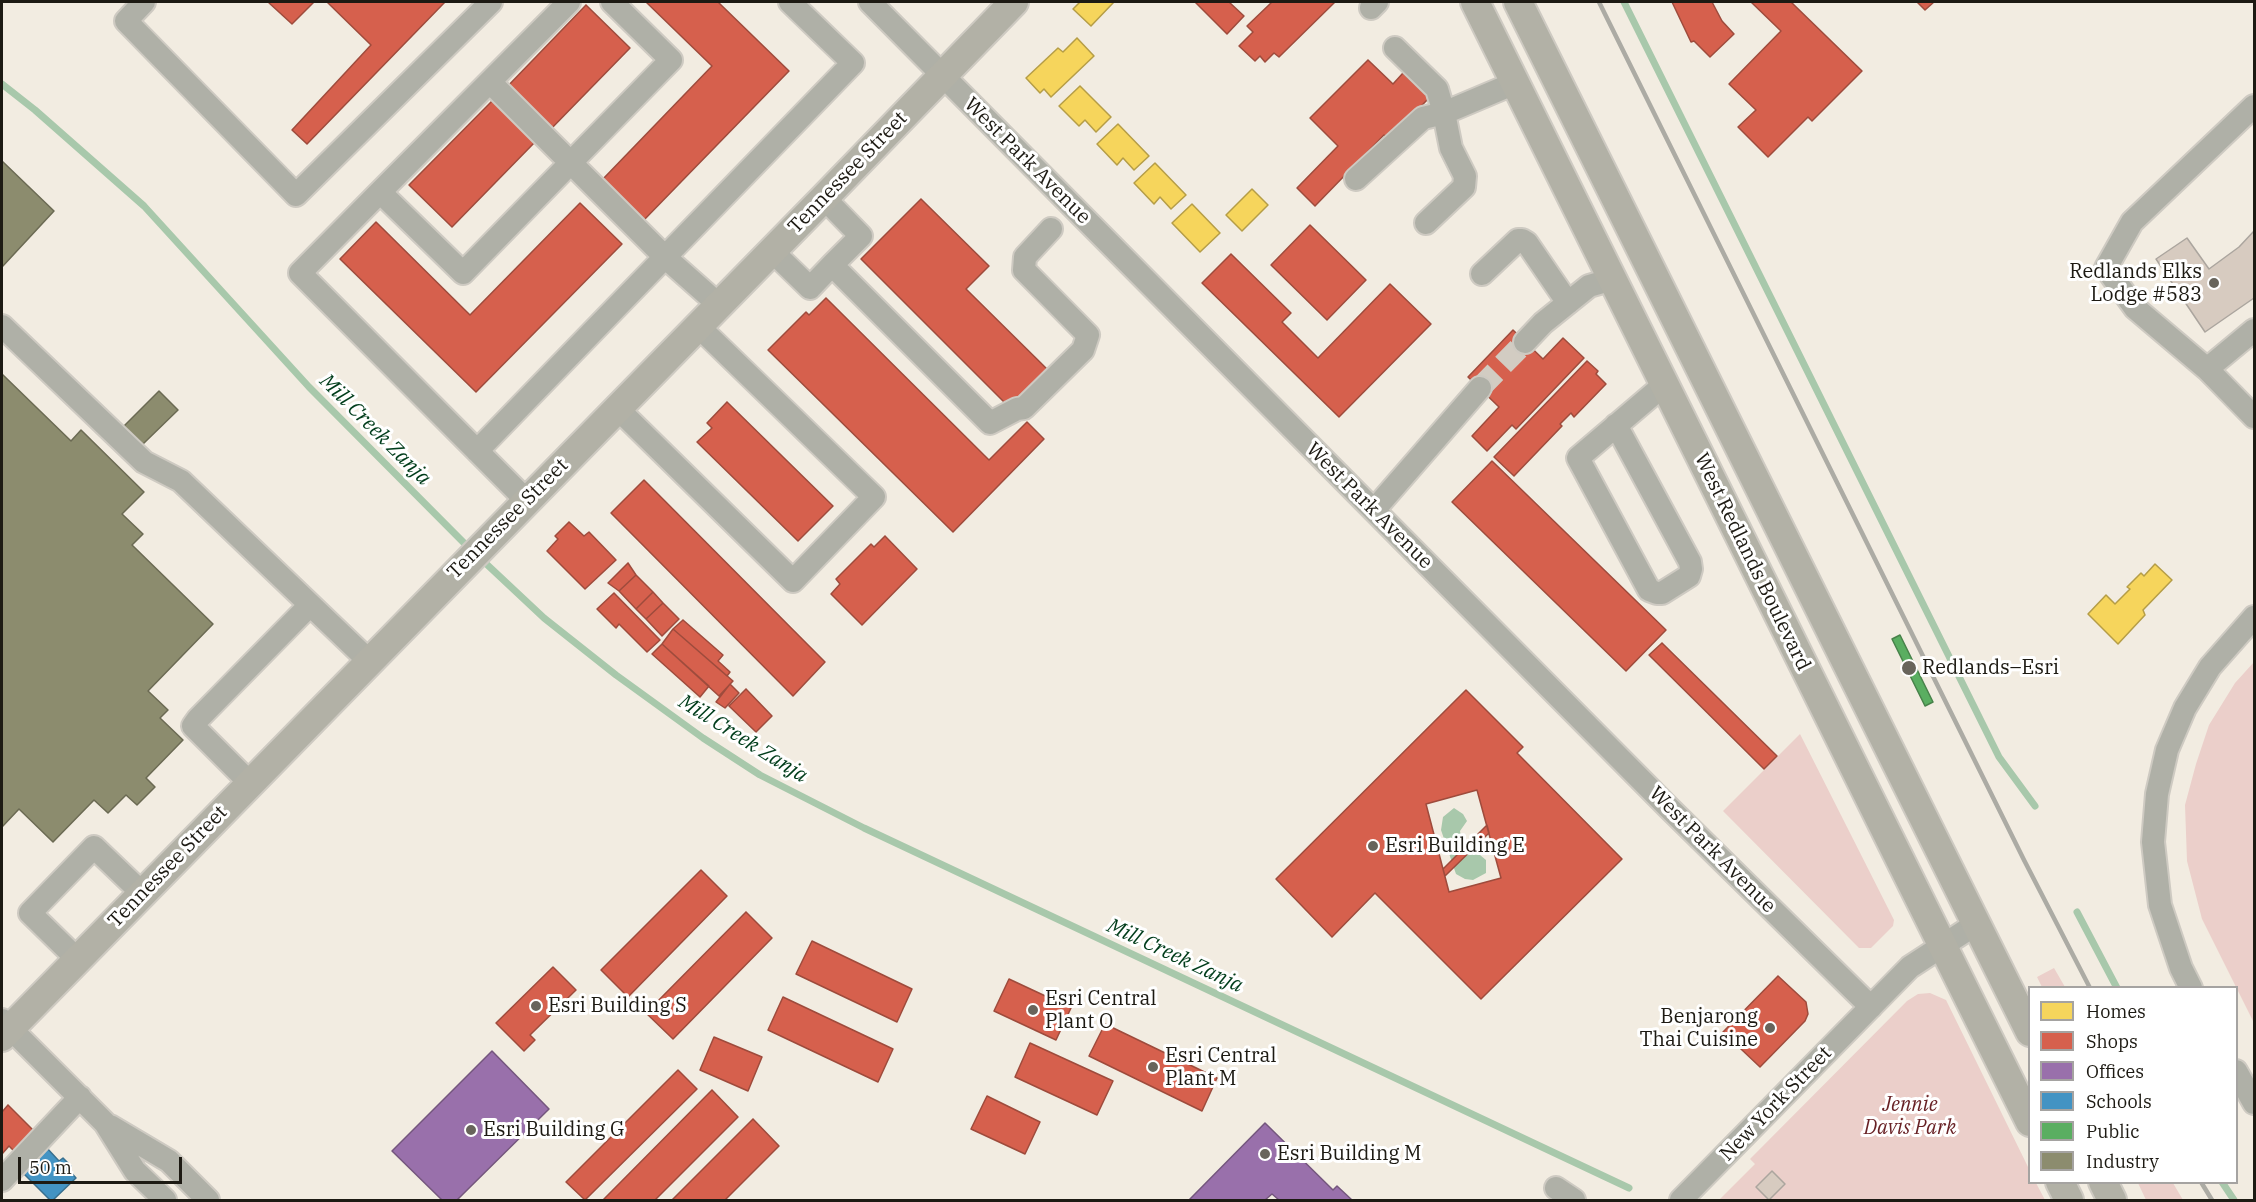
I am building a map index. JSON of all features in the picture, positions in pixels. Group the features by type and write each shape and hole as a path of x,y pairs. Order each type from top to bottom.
{"main road":[{"name":"Tennessee Street","path":"4,1029 142,893 1014,2"},
{"name":"West Redlands Boulevard","path":"1475,2 2028,1118"},
{"name":"West Redlands Boulevard","path":"1518,2 2028,1028"},
{"path":"2061,1184 2069,1200"},
{"path":"2104,1184 2112,1200"}],"street":[{"path":"144,2 126,21 296,195 491,2"},
{"path":"526,500 300,273 569,2"},
{"path":"380,192 464,273 671,60 612,2"},
{"path":"477,451 853,63 790,2"},
{"name":"West Park Avenue","path":"870,2 1669,808 1871,1007"},
{"path":"1395,48 1437,89 1451,148 1465,176 1464,188 1426,223"},
{"path":"490,82 666,258 719,305"},
{"path":"1356,179 1423,118 1444,113 1515,83"},
{"path":"2254,106 2132,222 2106,268 2135,308 2207,369 2254,417"},
{"path":"772,251 810,288 861,236 824,198"},
{"path":"832,265 990,423 1017,409 1024,408 1083,350 1088,335 1024,270 1025,257 1051,229"},
{"path":"1482,274 1518,240 1522,240 1527,243 1568,303"},
{"path":"1525,342 1543,323 1589,286 1613,279"},
{"path":"2,326 144,462 181,481 369,661"},
{"path":"617,408 793,581 874,496 698,326"},
{"path":"2207,369 2254,330"},
{"path":"1616,425 1690,562 1689,576 1662,592 1649,590 1578,458 1616,425 1665,384"},
{"path":"1374,510 1480,388"},
{"path":"250,783 194,726 198,719 310,605"},
{"path":"2190,986 2181,968 2160,905 2153,842 2157,794 2167,750 2185,708 2210,667 2254,617"},
{"path":"77,959 30,913 94,847 142,893"},
{"name":"New York Street","path":"1681,1200 1910,967 1976,924"},
{"path":"4,1029 80,1097 105,1123 135,1171 165,1200"},
{"path":"2238,1075 2254,1104"},
{"path":"2,1180 80,1097"},
{"path":"105,1123 169,1161 208,1200"}],"green space":[{"path":"2254,662 2254,1023 2238,991 2238,986 2236,986 2202,919 2187,861 2185,805 2196,764 2209,725 2235,683"},
{"path":"1800,734 1894,920 1893,926 1871,948 1859,948 1723,811"},
{"path":"2054,968 2064,986 2042,986 2037,977"},
{"name":"Jennie Davis Park","path":"1930,993 1946,1000 2028,1167 2028,1184 2037,1184 2045,1200 1719,1200 1755,1164 1750,1159 1907,1001 1918,994"},
{"path":"2138,1184 2174,1184 2183,1200 2146,1200"}],"shaded area":[{"path":"1454,808 1463,814 1467,821 1460,831 1463,847 1469,853 1480,855 1486,860 1486,873 1473,880 1456,874 1441,830 1443,817"}],"building: Homes":[{"path":"1080,2 1114,2 1091,26 1073,9"},
{"path":"1077,38 1094,56 1051,97 1044,89 1040,93 1026,78 1058,48 1063,52"},
{"path":"1080,86 1111,117 1096,132 1085,120 1079,126 1059,106"},
{"path":"1118,124 1149,156 1134,170 1123,158 1117,165 1097,144"},
{"path":"1155,163 1186,195 1171,209 1160,197 1154,204 1134,183"},
{"path":"1252,189 1268,205 1242,231 1226,215"},
{"path":"1192,204 1220,233 1200,252 1172,223"},
{"path":"2155,564 2172,580 2143,610 2145,615 2118,644 2088,614 2106,595 2115,604 2130,589 2127,587 2141,573 2144,576"}],"building: Shops":[{"path":"268,2 314,2 292,24"},
{"path":"327,2 445,2 307,144 292,130 371,45"},
{"path":"646,2 718,2 789,71 643,221 602,180 712,66"},
{"path":"1195,2 1229,2 1244,16 1227,34"},
{"path":"1272,2 1335,2 1279,57 1274,53 1265,62 1260,56 1255,61 1239,46 1253,32 1247,26"},
{"path":"1672,2 1712,2 1722,21 1734,34 1710,57 1694,41 1691,42"},
{"path":"1751,2 1791,2 1862,71 1812,121 1808,117 1768,157 1738,127 1756,110 1729,84 1781,31"},
{"path":"1917,2 1934,2 1925,10"},
{"path":"586,5 630,48 548,132 504,90"},
{"path":"1368,60 1393,84 1403,73 1429,98 1388,140 1384,135 1315,206 1297,188 1338,146 1310,118"},
{"path":"492,101 535,142 452,227 409,185"},
{"path":"921,199 989,266 966,289 1050,372 1012,410 861,259"},
{"path":"580,203 622,244 476,392 340,259 376,222 470,315"},
{"path":"1310,225 1366,280 1327,320 1271,265"},
{"path":"1231,254 1291,313 1282,322 1318,358 1390,284 1431,324 1339,417 1202,283"},
{"path":"826,298 989,460 1027,422 1044,439 953,532 768,350 806,312 809,315"},
{"path":"1513,330 1543,359 1563,338 1584,358 1516,429 1512,425 1487,451 1472,436 1499,407 1468,377"},
{"path":"1587,361 1598,371 1596,374 1606,384 1574,417 1571,413 1560,424 1562,426 1514,476 1494,457"},
{"path":"727,402 833,506 798,541 697,442 712,428 707,423"},
{"path":"1492,461 1666,630 1626,671 1452,502"},
{"path":"644,480 825,662 793,696 611,513"},
{"path":"569,522 584,536 589,532 616,560 585,589 547,551 558,539 555,536"},
{"path":"885,536 917,569 862,625 831,594 840,584 836,579 871,544 874,547"},
{"path":"628,563 636,575 619,591 608,583"},
{"path":"636,575 653,592 636,609 619,591"},
{"path":"653,592 663,603 646,619 636,609"},
{"path":"614,593 660,640 647,652 619,624 616,628 597,609"},
{"path":"663,603 679,619 662,636 646,619"},
{"path":"683,620 723,655 718,661 730,672 727,676 673,629"},
{"path":"673,629 733,681 719,696 662,644"},
{"path":"1662,643 1777,756 1764,769 1649,655"},
{"path":"662,644 709,686 700,697 652,654"},
{"path":"730,684 739,693 725,708 716,702"},
{"path":"746,689 772,716 756,732 729,706"},
{"name":"Esri Building E","path":"1466,690 1523,747 1517,753 1622,859 1481,999 1375,893 1332,937 1276,879","holes":["1477,790 1501,878 1449,892 1426,804"]},
{"name":"Esri Building E","path":"1487,825 1489,833 1445,876 1443,869"},
{"path":"701,870 727,896 628,997 601,970"},
{"path":"746,912 772,938 673,1039 646,1013"},
{"path":"812,941 912,989 897,1022 796,974"},
{"name":"Esri Building S","path":"553,967 576,990 530,1035 535,1040 524,1051 496,1023"},
{"path":"1778,976 1806,1002 1808,1014 1805,1021 1760,1067 1723,1032"},
{"name":"Esri Central Plant O","path":"1009,979 1071,1008 1056,1040 994,1011"},
{"path":"783,997 893,1049 878,1082 768,1030"},
{"name":"Esri Central Plant M","path":"1105,1024 1217,1078 1202,1111 1089,1056"},
{"path":"714,1037 762,1057 748,1091 700,1070"},
{"path":"1030,1043 1113,1081 1097,1115 1015,1077"},
{"path":"678,1070 697,1089 585,1200 566,1182"},
{"path":"712,1090 738,1117 655,1200 603,1200"},
{"path":"987,1096 1040,1122 1025,1154 971,1129"},
{"path":"8,1105 34,1131 14,1151 9,1146 2,1154 2,1112"},
{"path":"753,1119 779,1146 725,1200 672,1200"}],"building: Offices":[{"name":"Esri Building G","path":"492,1051 549,1109 457,1200 442,1200 392,1151"},
{"name":"Esri Building M","path":"1265,1123 1333,1190 1337,1186 1352,1200 1279,1200 1272,1194 1265,1200 1189,1200"}],"building: Schools":[{"path":"46,1147 59,1161 63,1158 71,1166 68,1169 76,1178 53,1200 50,1200 21,1171"}],"building: Public":[{"path":"1900,635 1933,702 1925,706 1892,639"}],"building: Industry":[{"path":"2,161 54,211 2,267"},
{"path":"2,374 71,441 81,430 144,492 122,514 143,534 132,545 213,624 148,691 168,710 160,718 183,740 146,778 155,787 137,805 126,795 108,813 94,800 53,842 19,809 2,827"},
{"path":"159,391 178,410 143,444 124,426"}],"building: Other":[{"name":"Redlands Elks Lodge #583","path":"2254,231 2254,298 2205,332 2156,259 2187,238 2209,269 2239,247"},
{"path":"1772,1171 1785,1184 1769,1200 1756,1187"}],"waterway":[{"path":"1624,2 1999,757 2035,806"},
{"name":"Mill Creek Zanja","path":"2,84 144,206 309,387 472,551"},
{"name":"Mill Creek Zanja","path":"480,558 544,618 616,675 703,738 760,775 864,828 1629,1188"},
{"path":"2077,912 2116,986"},
{"path":"2223,1184 2234,1200"}],"tunnel":[{"path":"1480,388 1525,342"}],"railway":[{"path":"1599,2 2024,860 2089,986"},
{"path":"2202,1184 2212,1200"}],"place":[{"name":"Redlands Elks Lodge #583","path":"2214,283"},
{"name":"Redlands–Esri","path":"1909,668"},
{"name":"Esri Building E","path":"1373,846"},
{"name":"Esri Building S","path":"536,1006"},
{"name":"Esri Central Plant O","path":"1033,1010"},
{"name":"Benjarong Thai Cuisine","path":"1770,1028"},
{"name":"Esri Central Plant M","path":"1153,1067"},
{"name":"Esri Building G","path":"471,1130"},
{"name":"Esri Building M","path":"1265,1154"}]}
